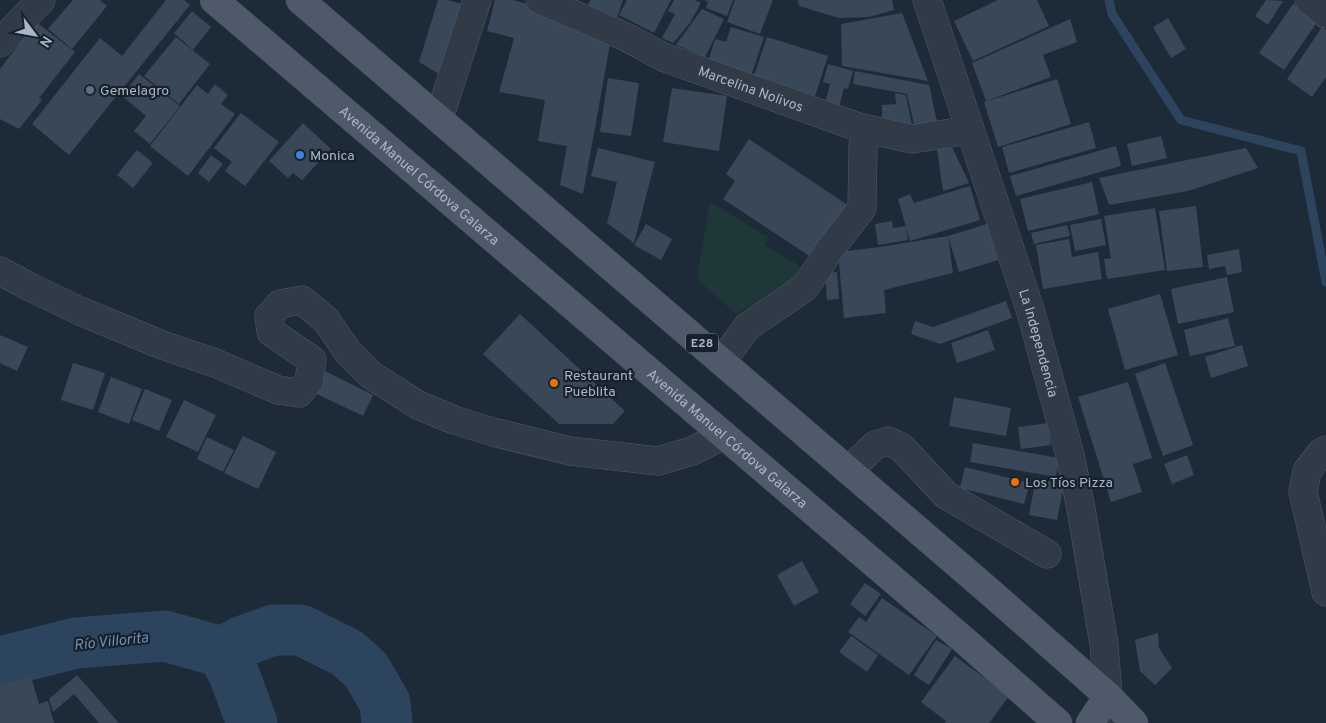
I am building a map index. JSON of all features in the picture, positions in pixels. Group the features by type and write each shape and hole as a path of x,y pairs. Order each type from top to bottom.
{"main road":[{"name":"Avenida Manuel Córdova Galarza","path":"214,0 958,635 1058,723"},
{"name":"E28","path":"300,0 990,592 1104,693 1134,723"},
{"path":"1090,723 1104,693"}],"street":[{"path":"439,118 477,0"},
{"name":"Marcelina Nolivos","path":"540,0 626,37 664,57 858,127 912,139 970,130"},
{"name":"La Independencia","path":"927,0 1030,309 1070,455 1104,644 1104,693 1115,723"},
{"path":"1309,0 1326,14"},
{"path":"0,43 38,1"},
{"path":"722,361 747,327 804,288 827,253 862,208 863,146"},
{"path":"0,271 80,312 162,345 215,363 278,390 298,393 309,381 312,360 271,332 269,316 280,304 302,300 326,320 348,352 371,375 418,406 454,420 493,432 570,451 658,461 692,451 724,435"},
{"path":"849,470 875,445 888,441 902,447 946,495 1047,554"},
{"path":"1324,452 1307,471 1304,492 1326,592"}],"green space":[{"path":"710,202 768,237 765,245 800,266 790,284 736,314 697,279"}],"building":[{"path":"73,0 100,0 107,6 72,49 48,29"},
{"name":"Gemelagro","path":"166,0 184,0 190,5 69,155 32,124 100,38 122,56"},
{"path":"438,0 448,0 465,5 444,77 419,62"},
{"path":"495,0 513,0 524,3 611,39 583,194 560,185 567,146 538,141 545,100 499,92 514,38 487,31"},
{"path":"590,0 623,0 616,20 587,9"},
{"path":"627,0 671,0 654,33 619,15"},
{"path":"674,0 695,0 701,3 690,23 673,43 662,38 675,14 668,11"},
{"path":"704,0 733,0 727,16 706,8 708,2"},
{"path":"735,0 773,0 760,34 727,22"},
{"path":"798,0 892,0 894,10 869,17 839,18 799,6"},
{"path":"998,0 1037,0 1049,26 973,61 954,21"},
{"path":"1266,0 1283,1 1268,25 1255,16"},
{"path":"1293,4 1318,21 1284,70 1259,53"},
{"path":"702,9 724,19 705,57 676,45"},
{"path":"192,11 211,27 193,50 174,33"},
{"path":"902,13 928,81 842,66 841,24"},
{"path":"1168,18 1186,49 1171,58 1153,27"},
{"path":"1070,19 1077,42 1043,55 1051,77 986,101 972,63"},
{"path":"36,22 75,52 39,98 42,100 19,129 0,119 0,69"},
{"path":"731,27 764,37 751,76 708,62 715,39 726,42"},
{"path":"1322,27 1326,30 1326,77 1312,97 1287,79"},
{"path":"176,37 210,64 179,104 144,76"},
{"path":"767,37 828,56 814,99 753,79"},
{"path":"828,64 853,71 848,89 844,88 839,107 825,103 830,84 823,82"},
{"path":"855,71 929,85 937,122 915,128 907,94 853,84"},
{"path":"139,74 180,106 150,144 134,131 146,116 122,96"},
{"path":"608,78 639,83 631,136 600,132"},
{"path":"1057,79 1071,124 998,147 984,102"},
{"path":"215,84 228,95 221,104 235,114 188,176 150,146 197,85 208,94"},
{"path":"672,88 727,96 719,151 663,142"},
{"path":"895,93 906,95 912,126 882,120 882,105 896,104"},
{"path":"241,113 279,142 245,186 225,171 232,162 214,148"},
{"path":"1089,122 1096,148 1009,173 1002,147"},
{"name":"Monica","path":"303,123 331,149 302,180 293,173 288,178 269,161"},
{"path":"1161,136 1167,158 1132,166 1127,144"},
{"path":"749,139 852,208 817,261 723,199 735,181 726,174"},
{"path":"1116,146 1121,166 1016,196 1010,176"},
{"path":"952,147 969,183 943,191 937,149"},
{"path":"598,148 655,162 634,243 607,223 617,182 591,176"},
{"path":"1246,148 1258,168 1188,191 1109,205 1099,178"},
{"path":"137,150 153,163 133,188 117,175"},
{"path":"211,155 223,164 209,182 198,173"},
{"path":"1092,182 1099,214 1028,231 1020,199"},
{"path":"970,186 980,220 910,241 898,199 910,194 914,203"},
{"path":"1196,206 1203,267 1167,271 1159,211"},
{"path":"1155,208 1165,270 1107,279 1104,259 1111,258 1104,216"},
{"path":"1101,219 1106,245 1075,251 1070,225"},
{"path":"892,221 893,228 906,226 908,240 878,245 875,224"},
{"path":"646,224 672,239 661,260 634,245"},
{"path":"987,224 998,260 959,272 948,236"},
{"path":"1067,225 1070,236 1034,244 1031,233"},
{"path":"948,236 953,273 884,290 886,313 844,318 838,252"},
{"path":"1069,239 1072,257 1098,252 1102,279 1043,289 1036,245"},
{"path":"1239,249 1242,272 1227,275 1225,266 1209,269 1207,255"},
{"path":"837,272 839,299 827,300 825,273"},
{"path":"1227,277 1234,312 1178,324 1171,289"},
{"path":"1160,294 1178,355 1125,370 1108,309"},
{"path":"1006,301 1012,318 940,344 911,334 915,321 933,327"},
{"name":"Restaurant Pueblita","path":"520,314 625,411 613,424 559,424 483,354"},
{"path":"1228,318 1235,346 1190,356 1184,330"},
{"path":"988,330 995,350 957,363 951,343"},
{"path":"0,335 28,347 17,371 0,363"},
{"path":"1242,345 1248,366 1211,378 1205,357"},
{"path":"73,363 105,373 93,410 61,400"},
{"path":"1165,363 1193,445 1163,456 1135,374"},
{"path":"325,371 373,395 363,416 315,393"},
{"path":"111,377 142,389 129,424 98,412"},
{"path":"1128,382 1152,458 1133,464 1142,492 1111,502 1078,397"},
{"path":"145,389 172,400 159,431 132,420"},
{"path":"954,397 1011,408 1006,436 949,426"},
{"path":"184,400 216,415 198,452 166,437"},
{"path":"1048,423 1051,445 1021,449 1018,427"},
{"path":"243,436 276,452 258,489 224,473"},
{"path":"207,437 234,450 223,472 197,459"},
{"path":"973,443 1059,458 1056,477 970,462"},
{"path":"1187,455 1194,475 1172,484 1164,464"},
{"path":"965,467 1030,483 1024,504 960,488"},
{"path":"1036,478 1064,484 1057,520 1029,515"},
{"path":"802,561 819,592 794,606 777,575"},
{"path":"865,583 881,594 865,616 850,604"},
{"path":"882,598 937,636 909,675 848,632 859,617 866,622"},
{"path":"1158,633 1159,648 1172,668 1155,685 1140,671 1135,640"},
{"path":"851,636 878,655 867,672 839,652"},
{"path":"936,640 952,649 929,685 914,675"},
{"path":"955,656 1009,696 989,723 944,723 946,721 921,702"},
{"path":"77,675 119,723 99,723 74,694 53,712 49,699"},
{"path":"31,676 39,704 48,701 54,723 0,723 0,685"}],"waterway":[{"path":"1109,0 1112,14 1181,120 1301,151 1326,282"},
{"name":"Río Villorita","path":"222,652 243,641 274,630 301,630 347,653 366,670 385,703 387,723"},
{"name":"Río Villorita","path":"0,662 76,643 165,636 222,652 234,674 252,723"}],"place":[{"name":"Gemelagro","path":"90,90"},
{"name":"Monica","path":"300,155"},
{"name":"Restaurant Pueblita","path":"554,383"},
{"name":"Los Tíos Pizza","path":"1015,482"}]}
